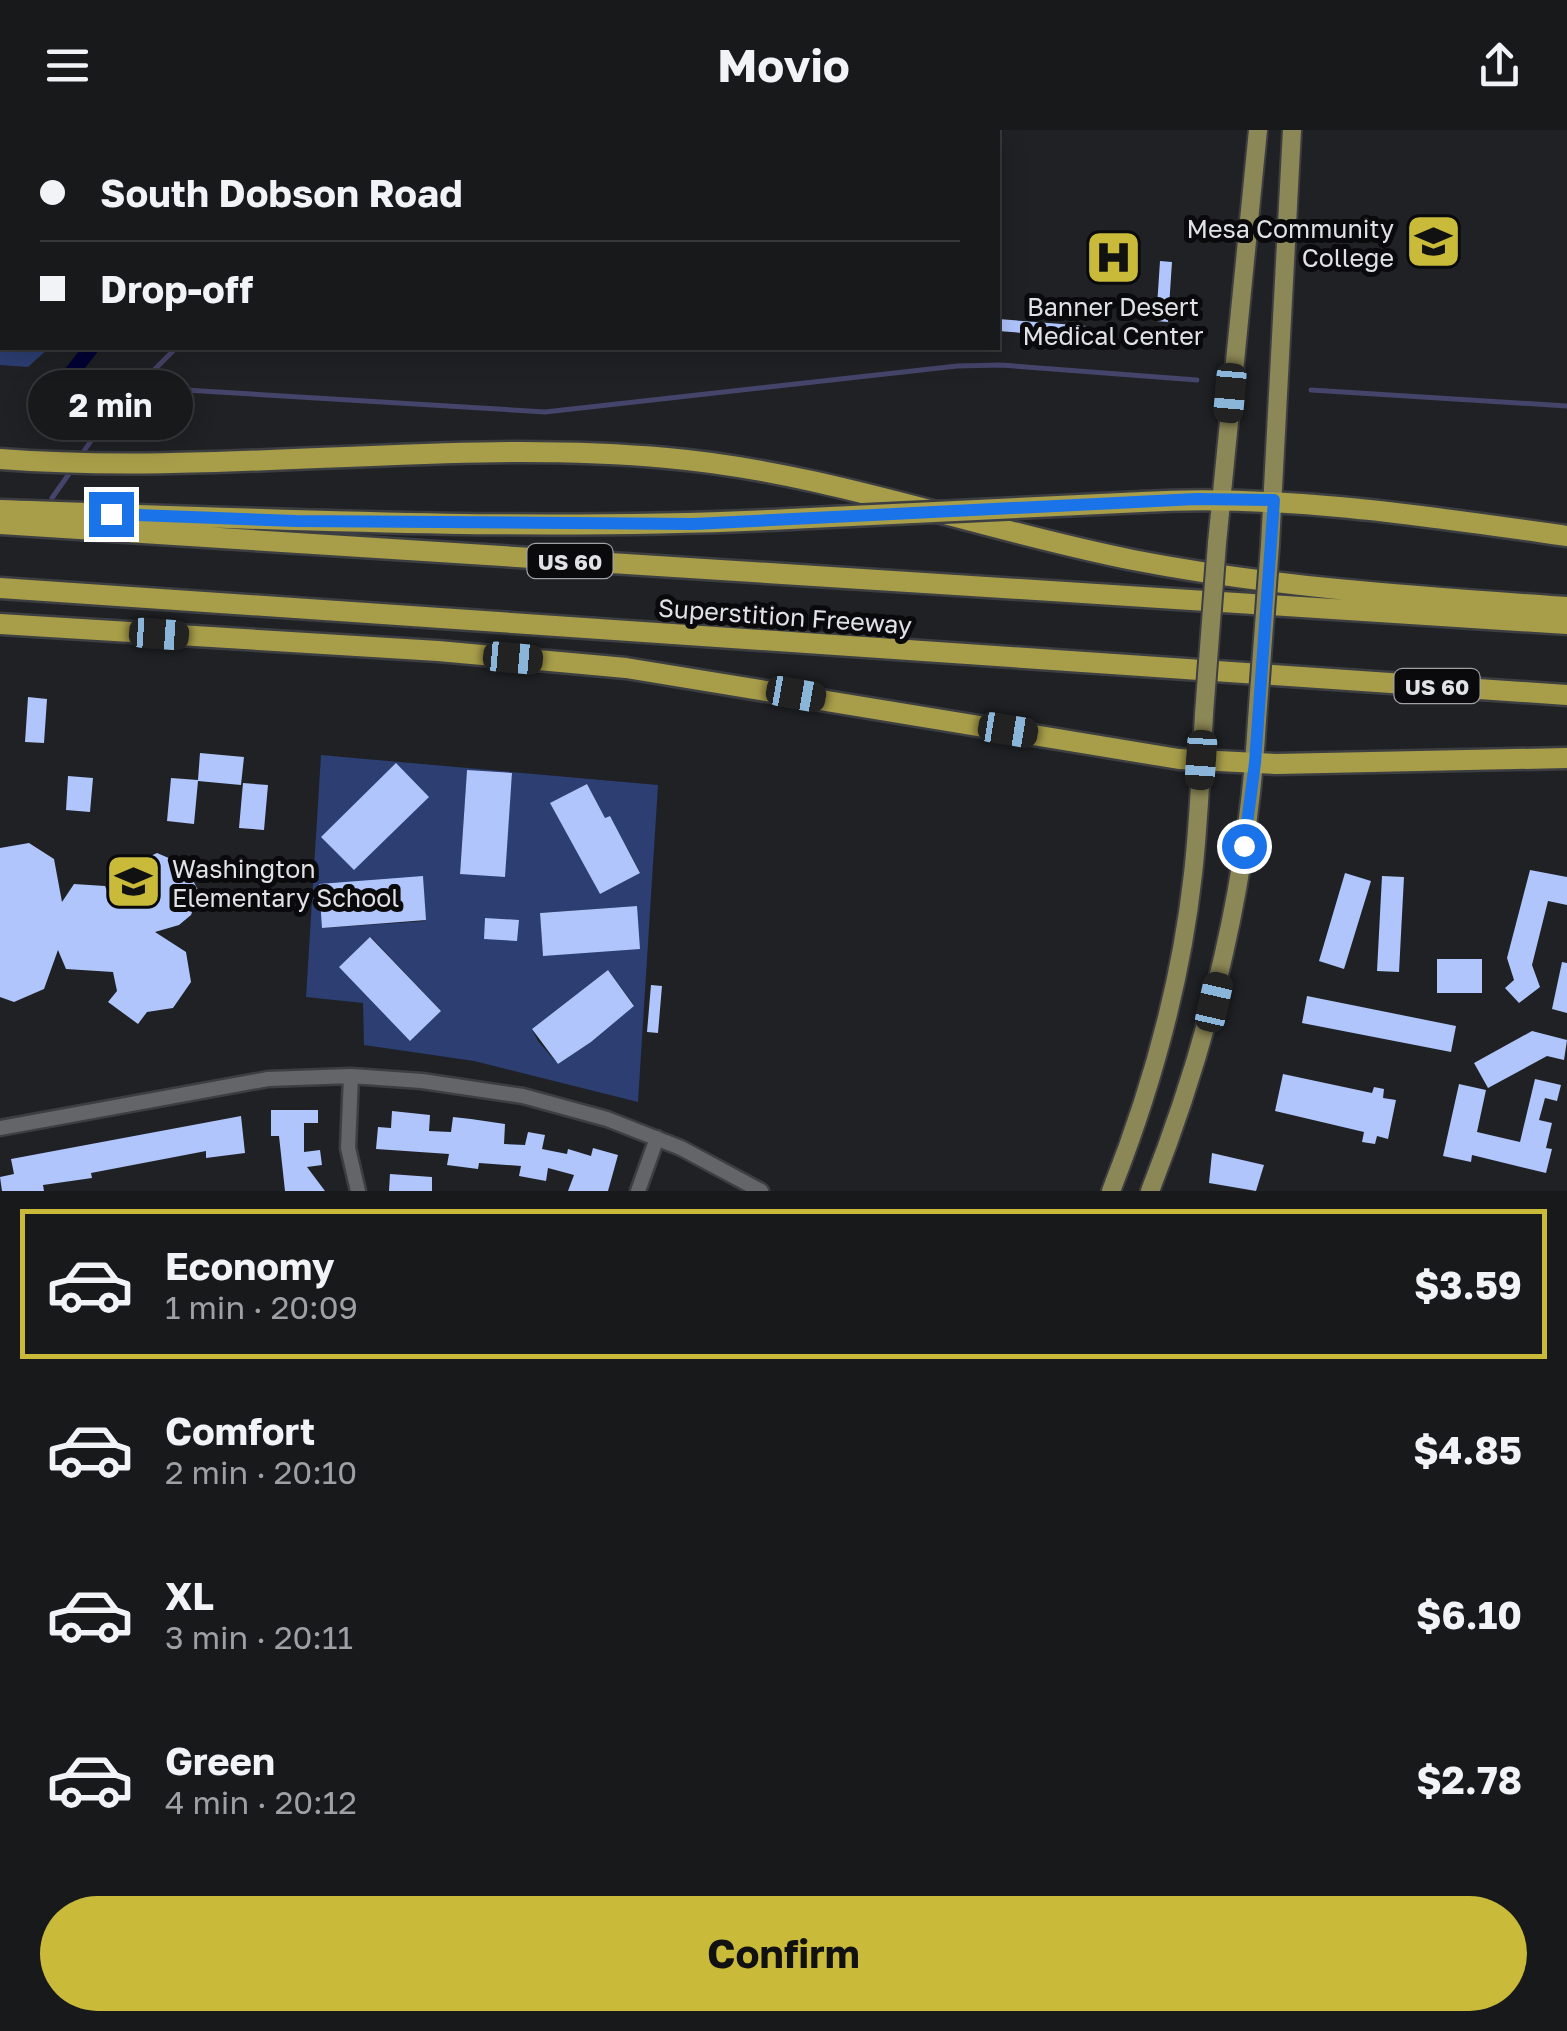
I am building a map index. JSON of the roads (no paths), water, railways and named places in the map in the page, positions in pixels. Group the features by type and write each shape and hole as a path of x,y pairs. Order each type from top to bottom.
{"highway":[{"path":"0,459 132,464 588,452 670,458 778,472 1060,544 1275,584 1567,607"},
{"path":"0,510 296,521 614,524 1221,499 1274,500 1567,536"},
{"name":"Superstition Freeway","path":"0,524 1567,624"},
{"name":"Superstition Freeway","path":"0,590 1567,695"},
{"path":"0,624 438,651 626,668 1201,760 1255,763 1567,758"}],"main road":[{"path":"1110,1191 1146,1096 1175,980 1193,874 1221,499 1258,130"},
{"path":"1150,1191 1208,1025 1237,894 1255,763 1274,500 1292,130"}],"street":[{"path":"351,1076 348,1148 358,1191"},
{"path":"0,1128 249,1081 351,1076 422,1081 523,1096 607,1119 657,1138 761,1191"},
{"path":"638,1191 657,1138"}],"waterway":[{"path":"69,376 89,350"},
{"path":"133,402 141,383 174,350"},
{"path":"80,457 101,429 124,409 152,397 185,390 545,412 957,366 1001,365 1197,380"},
{"path":"1311,390 1567,406"},
{"path":"52,498 71,471"}],"place":[{"name":"Mesa Community College","path":"1433,242"},
{"name":"Banner Desert Medical Center","path":"1113,257"},
{"name":"Washington Elementary School","path":"133,882"}]}
